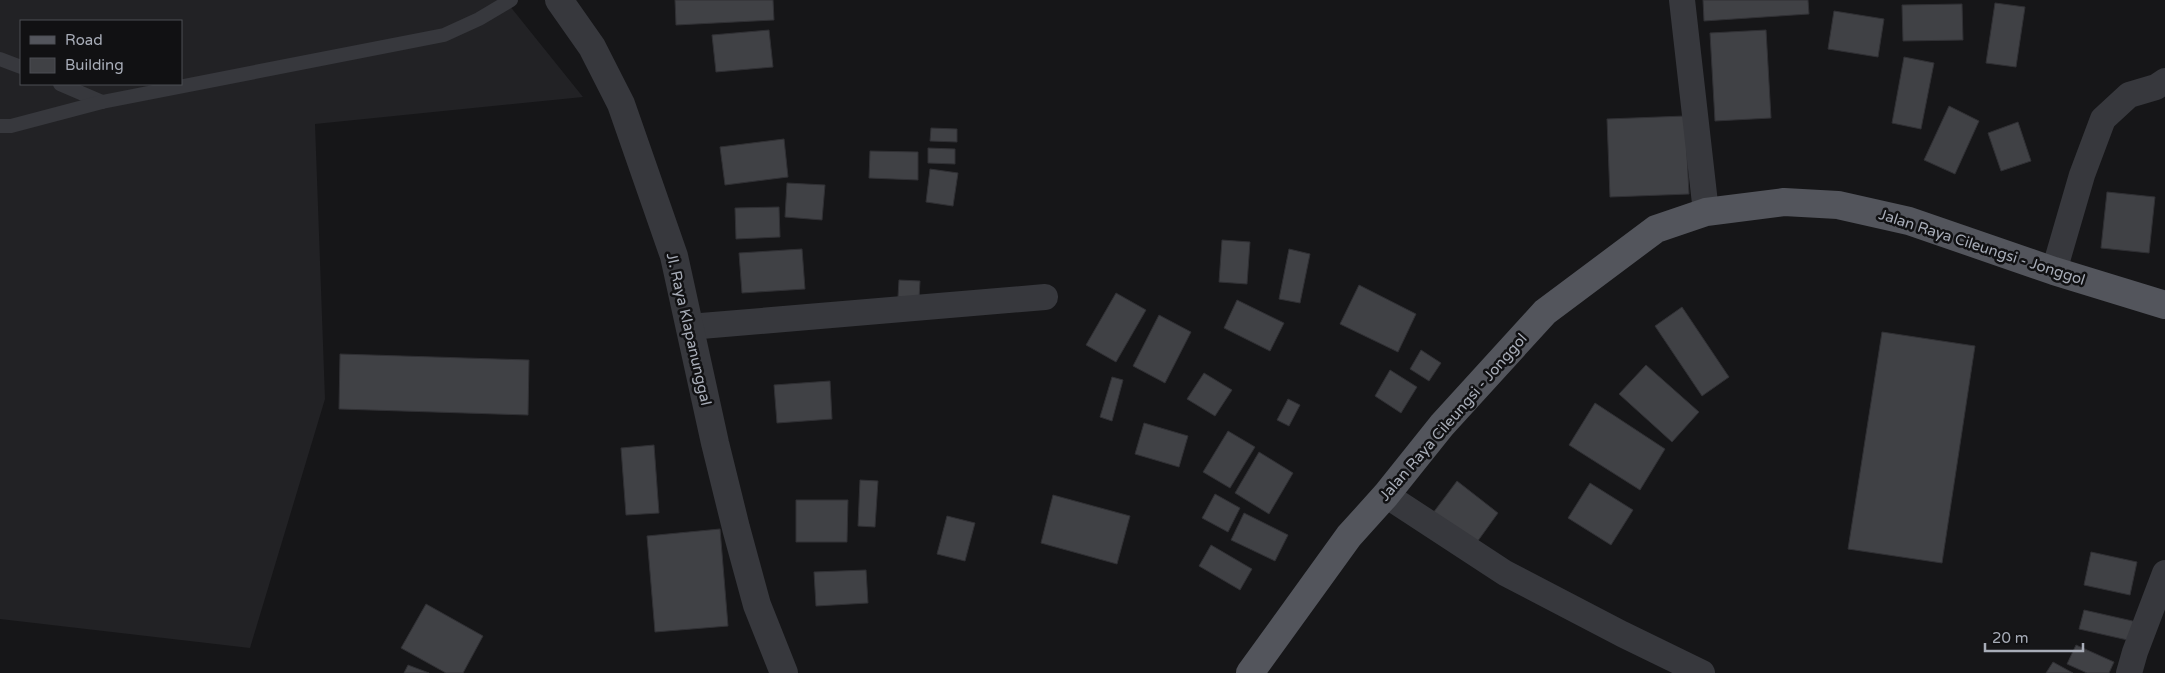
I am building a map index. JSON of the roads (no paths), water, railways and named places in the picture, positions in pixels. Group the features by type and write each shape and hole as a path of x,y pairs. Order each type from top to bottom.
{"main road":[{"name":"Jalan Raya Cileungsi - Jonggol","path":"1250,673 1349,536 1386,495 1442,425 1545,312 1656,229 1706,212 1784,202 1838,205 1909,221 2054,271 2165,304"}],"street":[{"name":"Jl. Raya Klapanunggal","path":"559,0 592,47 621,104 674,256 715,443 752,588 784,673"},
{"path":"1682,0 1706,212"},
{"path":"2054,271 2082,175 2103,119 2129,95 2156,87 2165,81"},
{"path":"689,327 1045,297"},
{"path":"1386,495 1505,573 1702,673"},
{"path":"2129,673 2165,573"}],"lane":[{"path":"0,126 11,126 102,102 444,35 478,19 510,0"},
{"path":"0,59 20,67"},
{"path":"62,85 102,102"}]}
